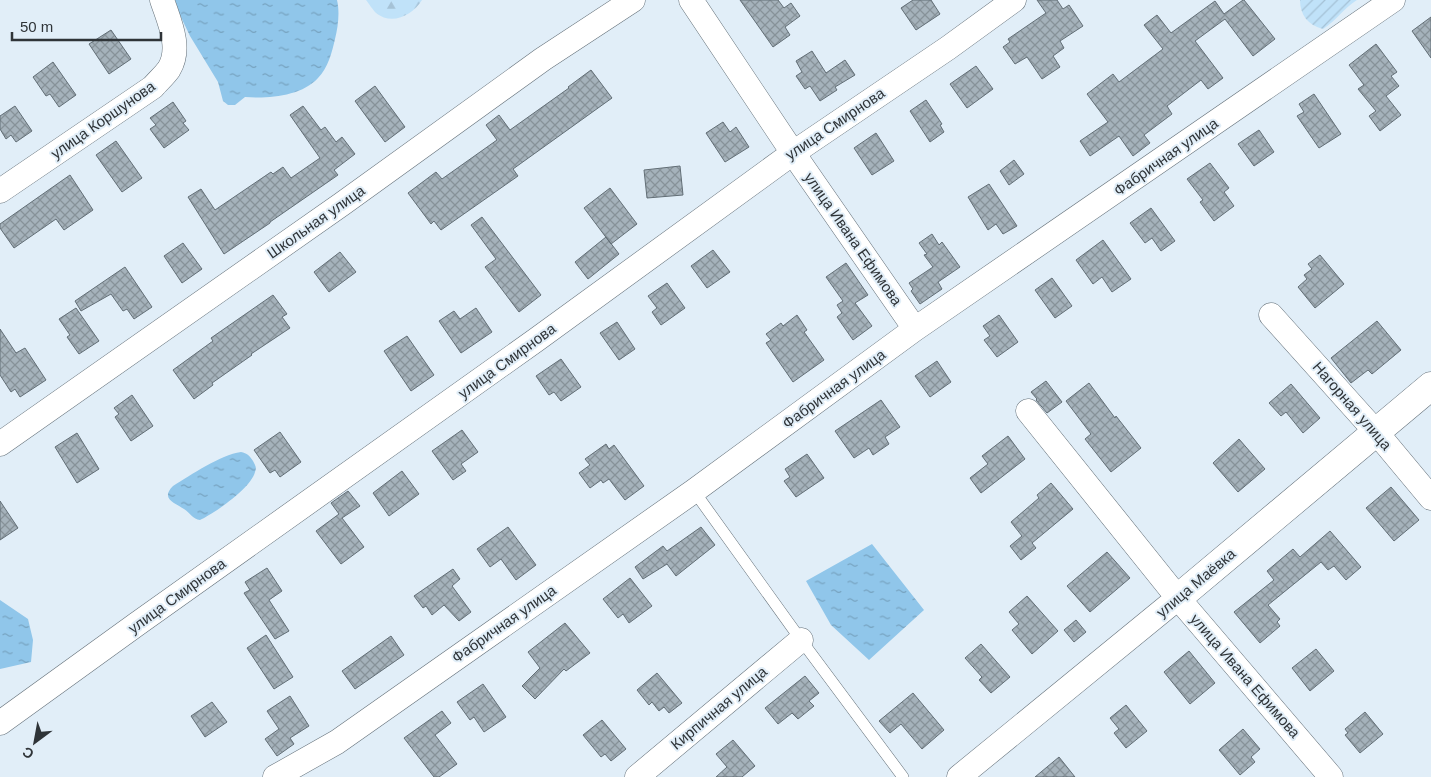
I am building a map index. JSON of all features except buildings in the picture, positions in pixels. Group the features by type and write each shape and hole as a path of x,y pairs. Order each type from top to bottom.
{"street":[{"name":"улица Коршунова","path":"0,191 153,87 169,69 175,53 172,32 162,0"},
{"name":"Школьная улица","path":"0,444 342,204 543,59 633,0"},
{"name":"улица Ивана Ефимова","path":"691,0 915,329"},
{"name":"улица Смирнова","path":"0,723 536,340 793,152 948,48 1014,0"},
{"name":"Фабричная улица","path":"275,777 337,742 694,491 915,329 1393,0"},
{"name":"Нагорная улица","path":"1271,315 1376,432 1431,498"},
{"name":"улица Маёвка","path":"959,777 986,769 1178,598 1431,386"},
{"name":"улица Ивана Ефимова","path":"1028,411 1178,598 1331,777"},
{"name":"Кирпичная улица","path":"637,777 801,640"}],"lane":[{"path":"694,491 801,640 903,777"}],"green space":[{"path":"366,0 422,0 408,14 395,19 389,19 376,13"},
{"path":"1300,0 1357,0 1323,29 1313,25 1306,19 1301,10"}],"water":[{"path":"175,0 337,0 338,25 329,60 318,78 303,89 274,97 245,97 235,105 228,105 223,101 218,82 190,36"},
{"path":"241,452 247,454 252,459 256,469 255,472 240,492 214,512 200,520 173,503 168,497 169,490 173,486 197,471 224,457"},
{"path":"872,544 924,610 869,660 831,625 806,581"},
{"path":"0,600 28,619 33,640 31,662 0,669"}]}
